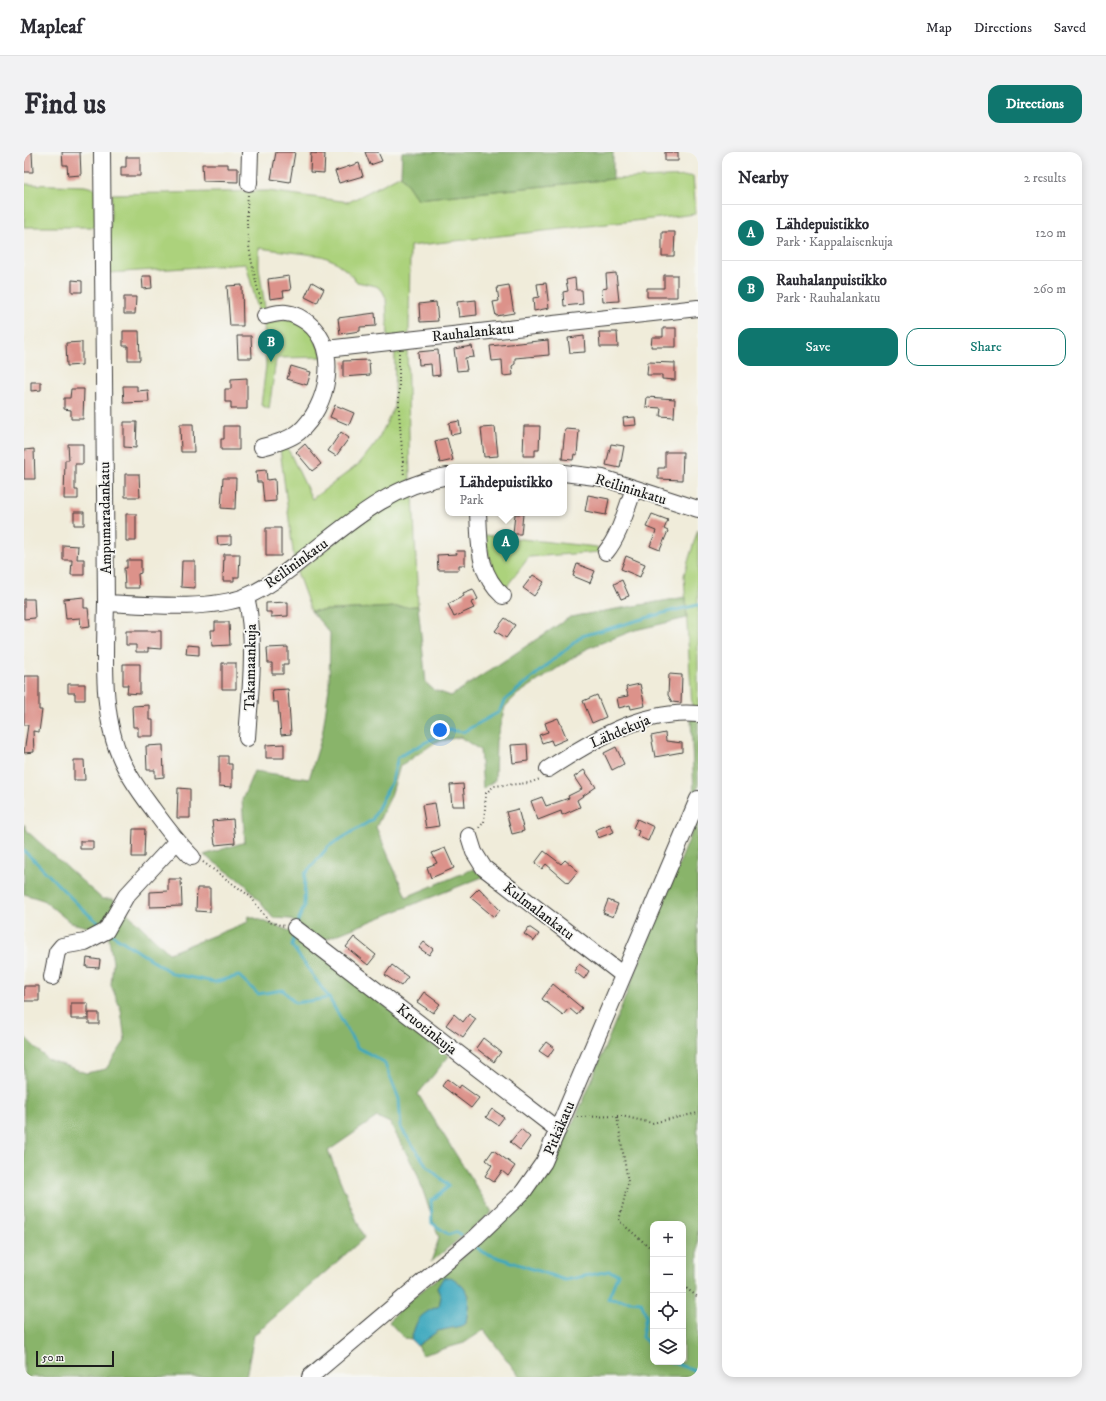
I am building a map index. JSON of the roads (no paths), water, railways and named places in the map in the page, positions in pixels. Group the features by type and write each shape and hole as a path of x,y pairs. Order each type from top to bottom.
{"street":[{"name":"Ampumaradankatu","path":"102,152 106,604 104,675 109,717 118,753 134,784 176,842 192,857"},
{"path":"249,183 250,152"},
{"name":"Rauhalankatu","path":"326,349 698,308"},
{"path":"262,447 278,443 298,432 313,416 322,396 327,372 326,349 317,330 301,318 284,312 265,316"},
{"name":"Reilininkatu","path":"567,473 603,478 698,509"},
{"name":"Reilininkatu","path":"106,604 212,604 246,596 273,583 362,513 405,487 423,481 445,477"},
{"path":"606,552 616,536 634,488"},
{"path":"478,516 482,564 493,586 503,596"},
{"name":"Takamaankuja","path":"246,596 251,618 253,658 247,738"},
{"name":"Lähdekuja","path":"548,769 588,744 618,729 655,716 686,713 698,714"},
{"name":"Pitkäkatu","path":"310,1377 476,1237 523,1192 544,1162 698,799"},
{"name":"Kulmalankatu","path":"469,836 474,852 484,868 623,975"},
{"path":"52,977 57,952 62,946 85,942 106,931 126,896 176,842"},
{"name":"Kruotinkuja","path":"295,928 561,1124"}],"water":[{"path":"451,1277 463,1287 468,1297 466,1323 461,1326 438,1331 417,1346 411,1340 417,1322 422,1315 439,1306 441,1297 437,1288 443,1278"}],"waterway":[{"path":"297,923 304,907 305,874 329,846 372,820 392,781 398,757 449,730 463,732 499,712 504,701 582,636 698,605"},
{"path":"24,851 80,907 100,924"},
{"path":"294,934 292,946 329,998"},
{"path":"113,935 173,974 215,982 239,976 258,994 283,990 295,1003 329,998 357,1047 384,1062 399,1099 401,1128 427,1166 449,1186 431,1201 432,1223 449,1235 456,1232 461,1235"},
{"path":"476,1247 485,1253 565,1280 609,1271 618,1274 608,1299 641,1302 646,1315 642,1337 650,1345"},
{"path":"679,1365 698,1372"}],"place":[{"name":"Rauhalanpuistikko","path":"271,362"},
{"name":"Lähdepuistikko","path":"506,562"}]}
